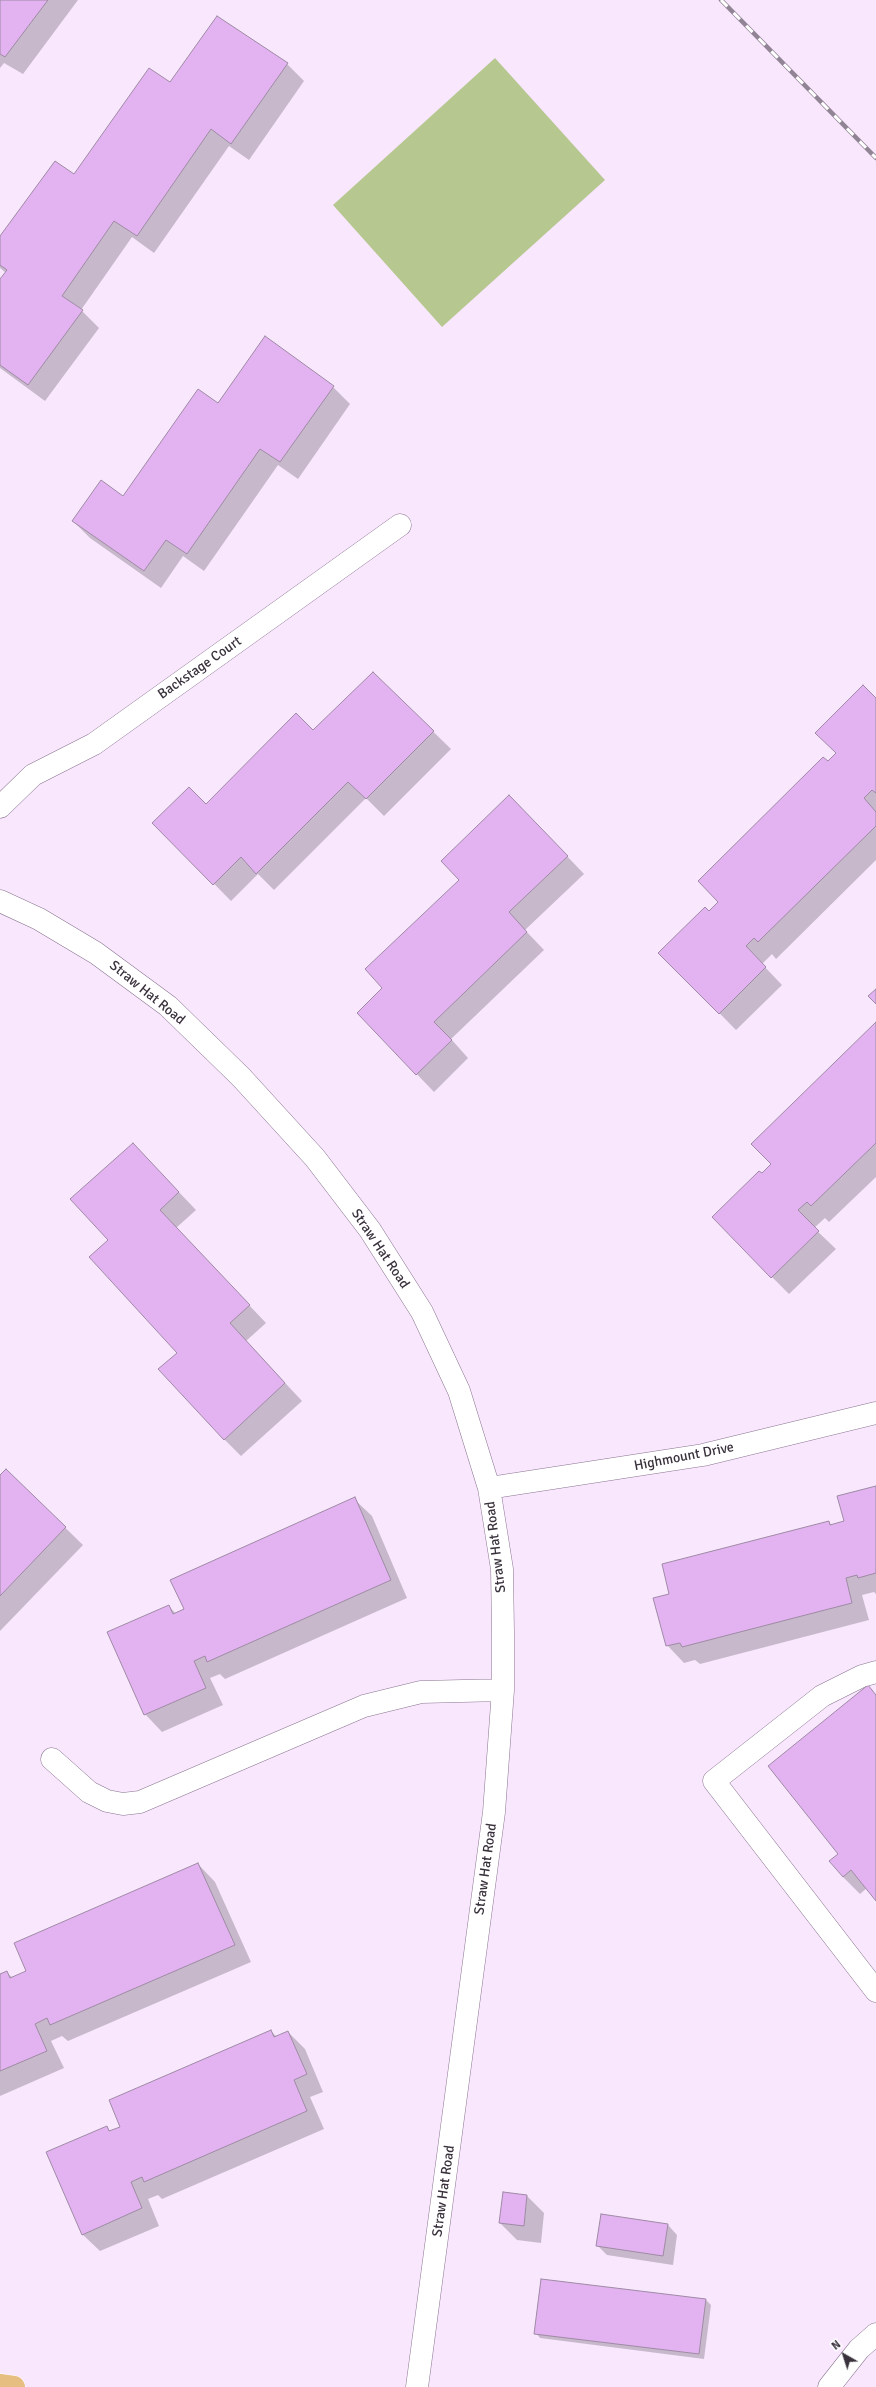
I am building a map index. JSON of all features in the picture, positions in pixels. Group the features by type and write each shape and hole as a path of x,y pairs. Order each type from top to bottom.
{"main road":[{"path":"0,2385 14,2387"}],"street":[{"name":"Backstage Court","path":"0,807 33,775 94,744 400,525"},
{"name":"Straw Hat Road","path":"0,901 39,919 96,953 168,1006 242,1077 315,1158 370,1230 422,1312 460,1391 489,1488 502,1569 503,1690 494,1812 417,2387"},
{"name":"Highmount Drive","path":"489,1488 608,1472 703,1455 876,1413"},
{"path":"876,1672 862,1676 822,1696 714,1781 876,1992"},
{"path":"52,1758 88,1792 107,1801 123,1804 140,1802 364,1706 421,1692 503,1690"},
{"path":"829,2387 859,2350 876,2334"}],"green space":[{"path":"495,58 605,180 442,327 333,205"}],"building":[{"path":"0,0 48,0 5,57 0,54"},
{"path":"217,16 288,63 231,144 211,129 137,236 114,221 62,296 83,310 28,385 0,365 0,279 7,270 0,265 0,236 55,161 74,174 149,68 170,82"},
{"path":"265,336 334,386 280,462 260,449 187,554 166,540 144,571 72,521 101,480 123,496 198,389 218,403"},
{"path":"373,672 434,731 366,799 348,782 256,874 241,857 213,885 152,823 189,787 206,804 296,713 313,730"},
{"path":"863,685 876,698 876,793 872,790 864,798 876,812 876,826 758,942 754,938 746,946 766,967 719,1014 658,953 705,907 709,911 718,902 698,881 823,757 828,761 836,753 815,733"},
{"path":"509,795 568,856 509,912 527,932 434,1022 452,1040 416,1075 357,1013 382,988 365,969 459,880 441,861"},
{"path":"876,989 876,1004 868,996"},
{"path":"876,1022 876,1143 811,1206 807,1202 798,1210 819,1231 771,1278 712,1217 759,1171 762,1173 771,1164 751,1144"},
{"path":"133,1143 179,1192 160,1210 250,1305 230,1323 285,1383 224,1440 158,1369 177,1353 89,1257 108,1240 70,1199"},
{"path":"6,1469 66,1527 0,1596 0,1475"},
{"path":"876,1486 876,1573 858,1578 857,1575 846,1578 852,1603 682,1647 680,1643 666,1646 653,1598 669,1594 662,1564 829,1521 830,1525 844,1521 837,1496"},
{"path":"355,1497 391,1580 207,1662 205,1656 194,1661 206,1688 144,1715 107,1632 169,1605 173,1614 184,1609 170,1580"},
{"path":"868,1685 876,1695 876,1901 851,1870 843,1877 829,1861 838,1854 768,1766"},
{"path":"198,1863 235,1945 50,2025 47,2018 35,2024 47,2051 0,2071 0,1974 7,1971 10,1978 26,1971 14,1943"},
{"path":"271,2030 274,2037 288,2031 307,2074 294,2080 307,2111 144,2182 142,2177 131,2182 142,2208 82,2235 46,2152 107,2126 109,2131 120,2127 109,2100"},
{"path":"503,2192 527,2195 524,2226 499,2223"},
{"path":"601,2214 668,2224 663,2256 596,2246"},
{"path":"541,2279 706,2299 699,2354 534,2334"}],"railway":[{"path":"721,0 876,158"}]}
